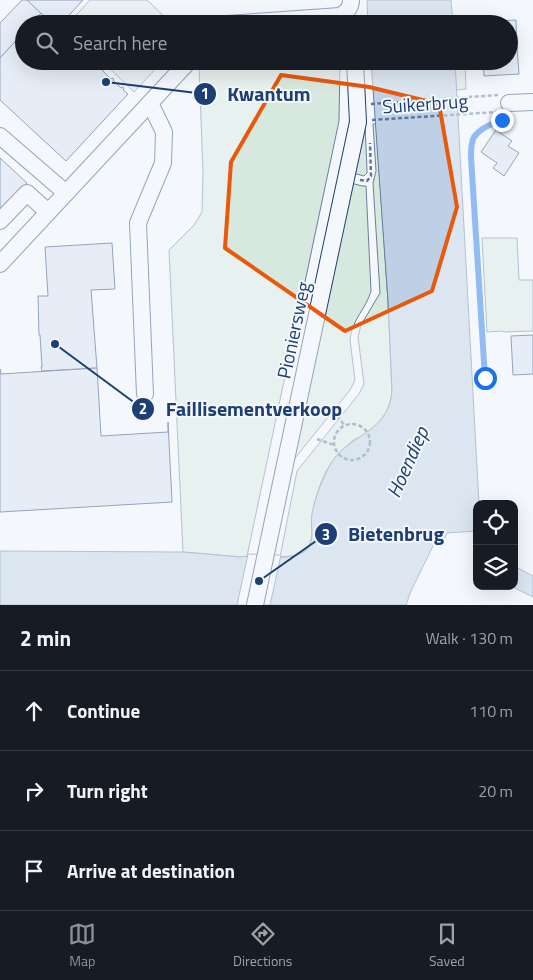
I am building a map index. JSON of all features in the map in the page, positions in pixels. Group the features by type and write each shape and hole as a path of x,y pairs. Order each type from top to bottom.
{"street":[{"path":"0,264 180,70"},
{"name":"Pioniersweg","path":"255,605 358,122 355,70"},
{"path":"145,394 138,223 163,163 164,140 164,132 150,102"},
{"path":"506,110 533,102"},
{"path":"0,136 66,194"},
{"path":"0,221 27,193 48,212"}],"path":[{"name":"Suikerbrug","path":"371,104 481,96"},
{"name":"Suikerbrug","path":"370,120 506,110"},
{"path":"485,378 471,148 474,137 488,125 502,120 506,110"},
{"name":"Suikerbrug","path":"370,140 371,169"},
{"path":"337,416 345,426"},
{"path":"317,439 334,445 340,455 351,460 362,457 369,448 369,436 362,427 350,424 337,434 334,445"}],"highlighted area":[{"path":"281,75 369,87 439,104 457,207 432,291 345,331 225,248 231,162"}],"shaded area":[{"path":"90,0 147,0 163,15 76,15"},
{"path":"111,70 155,70 134,92"},
{"path":"199,70 340,70 339,121 247,556 241,557 183,552 169,250 194,225 202,212 203,172"},
{"path":"455,70 465,70 466,89 456,90"},
{"path":"373,124 376,124 388,301 391,397 388,409 377,425 348,445 327,470 314,504 312,536 306,550 299,554 280,557 297,471 359,394 364,384 358,337 361,325 380,293 373,183 376,171"},
{"path":"365,125 367,173 364,176 353,173"},
{"path":"351,183 366,186 371,291 351,333 350,340 355,380 350,390 291,463"},
{"path":"482,238 517,238 519,280 533,280 533,331 487,332"}],"water":[{"path":"367,0 451,0 452,15 368,15"},
{"name":"Hoendiep","path":"372,70 455,70 479,500 473,500 473,531 447,533 443,542 434,544 406,605 0,605 0,551 183,552 241,557 291,557 298,555 305,551 312,539 312,514 321,484 329,467 345,447 375,426 383,417 389,406 392,391 388,301"},
{"path":"518,568 533,576 533,597 518,590"}],"pier":[{"path":"248,554 281,555 270,605 237,605"}],"building":[{"path":"22,0 27,0 41,13 39,15 15,15 15,42 0,58 0,23"},
{"path":"27,0 83,0 69,15 43,15"},
{"path":"15,42 15,70 102,70 111,79 114,79 121,88 123,87 123,90 128,94 66,161 0,100 0,58"},
{"path":"518,60 519,74 484,76 484,70 518,70"},
{"path":"496,130 512,141 508,146 519,153 504,176 493,168 497,163 481,152"},
{"path":"0,158 27,183 0,212"},
{"path":"112,243 115,289 91,290 97,368 42,371 38,296 48,296 45,247"},
{"path":"533,335 533,374 513,375 511,336"},
{"path":"97,368 101,436 168,432 168,422 172,502 0,512 0,369 1,374"}],"place":[{"name":"Kwantum","path":"106,82"},
{"name":"Faillisementverkoop","path":"55,344"},
{"name":"Bietenbrug","path":"259,581"}],"route":[{"path":"485,378 471,148 474,137 488,125 502,120"}]}
